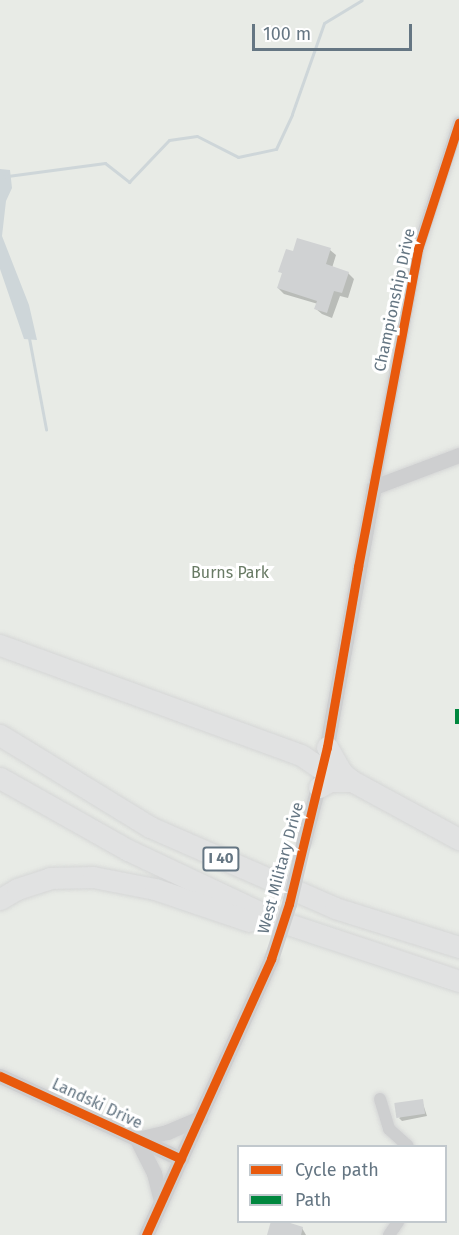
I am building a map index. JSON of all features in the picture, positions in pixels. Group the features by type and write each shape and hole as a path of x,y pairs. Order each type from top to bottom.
{"highway":[{"path":"0,645 311,759 321,778 330,781 352,781"},
{"name":"I 40","path":"0,735 150,827 335,908 459,947"},
{"path":"293,752 328,742 342,773 352,781 459,839"},
{"name":"I 40","path":"0,778 128,850 276,920 459,981"},
{"path":"0,899 17,889 50,878 93,877 155,889 261,925 276,920"}],"street":[{"name":"Championship Drive","path":"374,486 418,249 459,123"},
{"path":"374,486 459,455"},
{"name":"West Military Drive","path":"146,1235 271,959 289,904 321,778 374,486"},
{"name":"Landski Drive","path":"0,1076 181,1159"},
{"path":"380,1099 389,1129 407,1145"},
{"path":"161,1201 154,1173 137,1139 167,1132 200,1118"}],"green space":[{"name":"Burns Park","path":"0,0 459,0 459,1235 0,1235"}],"shaded area":[{"path":"0,169 10,170 12,188 6,201 2,236 29,305 37,340 24,339 0,269"}],"building":[{"path":"297,238 331,248 326,264 349,272 342,293 334,291 327,313 314,309 317,301 277,288 282,273 278,272 286,249 293,251"},
{"path":"423,1099 425,1114 396,1118 394,1103"},
{"path":"270,1223 290,1223 303,1227 301,1235 267,1235"}],"waterway":[{"path":"0,177 105,163 129,182 169,140 197,136 238,157 276,149 292,114 324,23 362,0"},
{"path":"29,338 46,429"}],"marked path":[{"path":"459,709 459,726"}],"cycle path":[{"path":"146,1235 271,959 289,904 327,747 358,567 418,249 459,123"},
{"path":"0,1076 181,1159"}]}
